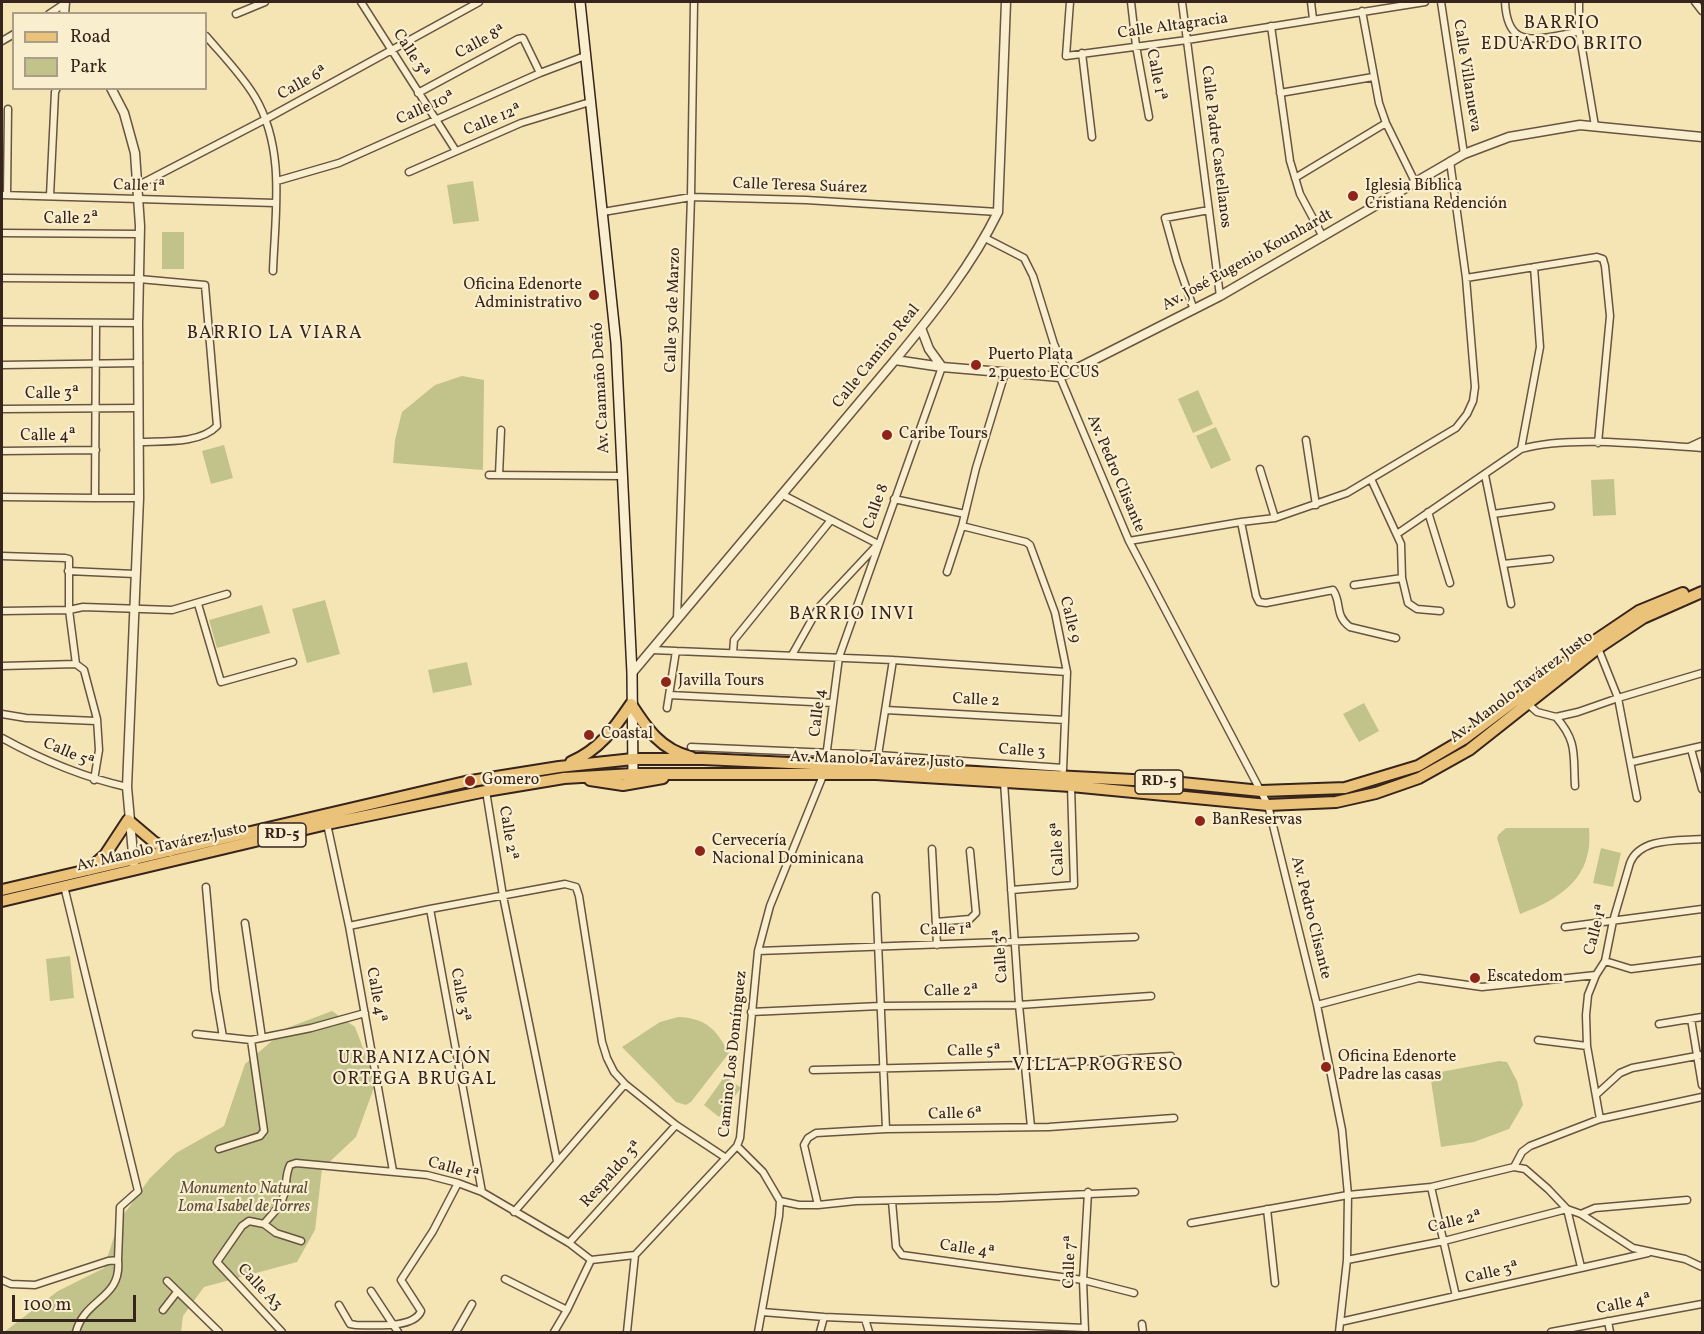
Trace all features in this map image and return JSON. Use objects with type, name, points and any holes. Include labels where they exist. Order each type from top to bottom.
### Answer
[{"type":"main road","name":"Av. Caamaño Deñó","points":[[580,2],[616,343],[632,673],[633,774]]},
{"type":"main road","name":"Av. Manolo Tavárez Justo","points":[[2,901],[64,886],[170,851],[465,782],[560,767],[633,759],[703,759],[1063,772],[1261,791],[1345,788],[1418,766],[1464,739],[1596,640],[1639,611],[1702,586]]},
{"type":"main road","name":"Av. Manolo Tavárez Justo","points":[[2,890],[486,791],[578,777],[825,764],[1268,805],[1336,802],[1376,793],[1419,778],[1469,750],[1598,648],[1643,618],[1702,592]]},
{"type":"main road","points":[[560,767],[595,749],[610,734],[631,704],[657,741],[674,752],[703,759]]},
{"type":"main road","points":[[578,777],[623,785],[652,781],[680,773]]},
{"type":"main road","points":[[88,871],[105,855],[128,820],[154,842],[170,851]]},
{"type":"street","points":[[236,14],[265,2]]},
{"type":"street","name":"Calle 3ª","points":[[361,2],[456,151]]},
{"type":"street","name":"Calle 6ª","points":[[137,186],[266,119],[479,2]]},
{"type":"street","name":"Calle 30 de Marzo","points":[[677,620],[692,196],[694,2]]},
{"type":"street","points":[[999,2],[1006,2]]},
{"type":"street","name":"Calle Camino Real","points":[[632,673],[921,328],[985,238],[998,212],[1006,2]]},
{"type":"street","name":"Calle Altagracia","points":[[1070,2],[1066,56],[1187,40],[1425,2]]},
{"type":"street","name":"Calle 1ª","points":[[1131,2],[1149,117]]},
{"type":"street","name":"Calle Padre Castellanos","points":[[1182,2],[1220,296]]},
{"type":"street","points":[[1311,2],[1313,19]]},
{"type":"street","name":"Calle Villanueva","points":[[1441,2],[1464,154]]},
{"type":"street","points":[[1504,2],[1508,23],[1518,36],[1531,39],[1579,31]]},
{"type":"street","points":[[1579,2],[1579,31],[1595,126]]},
{"type":"street","points":[[1695,2],[1702,11]]},
{"type":"street","points":[[52,12],[64,3]]},
{"type":"street","points":[[1362,11],[1379,103],[1386,123],[1415,182]]},
{"type":"street","points":[[1271,26],[1290,161],[1300,194],[1323,237]]},
{"type":"street","points":[[207,37],[239,74],[255,97],[266,119],[275,154],[273,271]]},
{"type":"street","name":"Calle 8ª","points":[[418,93],[523,38],[540,73]]},
{"type":"street","points":[[1082,53],[1092,137]]},
{"type":"street","name":"Calle 10ª","points":[[276,181],[339,163],[540,73],[585,56]]},
{"type":"street","points":[[1280,93],[1373,77]]},
{"type":"street","points":[[50,196],[56,90]]},
{"type":"street","points":[[112,90],[124,113],[135,153],[140,234],[139,498],[127,787],[128,820],[134,864]]},
{"type":"street","name":"Calle 12ª","points":[[409,171],[521,123],[590,102]]},
{"type":"street","points":[[4,195],[8,109]]},
{"type":"street","points":[[1295,178],[1386,123]]},
{"type":"street","name":"Av. José Eugenio Kounhardt","points":[[1064,375],[1220,296],[1450,161],[1509,137],[1580,125],[1702,137]]},
{"type":"street","points":[[1129,541],[1275,518],[1316,506],[1347,493],[1456,428],[1467,414],[1473,401],[1475,387],[1466,278],[1450,161]]},
{"type":"street","name":"Calle 1ª","points":[[4,195],[139,201],[275,203]]},
{"type":"street","name":"Calle Teresa Suárez","points":[[603,212],[692,196],[806,200],[998,212]]},
{"type":"street","points":[[1194,310],[1165,218],[1209,210]]},
{"type":"street","name":"Calle 2ª","points":[[2,233],[140,234]]},
{"type":"street","name":"Av. Pedro Clisante","points":[[985,238],[1024,258],[1033,276],[1064,375],[1129,541],[1268,805],[1338,1101],[1348,1195],[1347,1260],[1339,1332]]},
{"type":"street","points":[[1466,278],[1597,257],[1603,260],[1610,316],[1598,443]]},
{"type":"street","points":[[1521,449],[1540,347],[1534,267]]},
{"type":"street","points":[[2,278],[139,279],[205,285],[217,426],[212,432],[200,436],[140,442]]},
{"type":"street","points":[[2,322],[138,323]]},
{"type":"street","points":[[95,498],[96,324]]},
{"type":"street","points":[[921,328],[929,349],[942,367]]},
{"type":"street","points":[[895,360],[1005,373],[1064,375]]},
{"type":"street","points":[[2,365],[139,363]]},
{"type":"street","name":"Calle 8","points":[[839,657],[942,367]]},
{"type":"street","points":[[947,572],[1005,373]]},
{"type":"street","name":"Calle 3ª","points":[[2,409],[139,408]]},
{"type":"street","points":[[499,475],[501,430]]},
{"type":"street","points":[[1306,440],[1316,506]]},
{"type":"street","points":[[1689,447],[1702,441]]},
{"type":"street","points":[[1397,534],[1521,449],[1538,444],[1598,443],[1702,448]]},
{"type":"street","name":"Calle 4ª","points":[[2,451],[96,450]]},
{"type":"street","points":[[1260,469],[1275,518]]},
{"type":"street","points":[[489,475],[622,476]]},
{"type":"street","points":[[1485,475],[1511,604]]},
{"type":"street","points":[[1371,479],[1401,544],[1402,578],[1408,603],[1417,609],[1440,611]]},
{"type":"street","points":[[783,495],[878,544],[819,607],[792,655]]},
{"type":"street","points":[[2,497],[139,498]]},
{"type":"street","points":[[894,499],[965,514]]},
{"type":"street","points":[[1493,514],[1551,506]]},
{"type":"street","points":[[1428,512],[1450,583]]},
{"type":"street","points":[[733,653],[734,640],[831,520]]},
{"type":"street","points":[[1241,522],[1259,602],[1266,603],[1332,590],[1335,593],[1339,616],[1350,627],[1396,638]]},
{"type":"street","name":"Calle 9","points":[[962,526],[1026,542],[1030,545],[1055,613],[1067,672],[1063,772]]},
{"type":"street","points":[[2,556],[69,559],[69,610],[76,664]]},
{"type":"street","points":[[1503,564],[1550,559]]},
{"type":"street","points":[[68,571],[135,574]]},
{"type":"street","points":[[1354,585],[1402,578]]},
{"type":"street","points":[[2,611],[69,610],[83,607],[172,610],[227,594]]},
{"type":"street","points":[[198,604],[221,682],[293,662]]},
{"type":"street","points":[[1598,648],[1618,698],[1632,762],[1637,798]]},
{"type":"street","points":[[652,650],[839,657],[1067,672]]},
{"type":"street","points":[[667,708],[676,651]]},
{"type":"street","name":"Calle 4","points":[[825,764],[839,657]]},
{"type":"street","points":[[878,756],[893,660]]},
{"type":"street","points":[[2,666],[76,664],[84,670],[96,721],[99,750],[94,780]]},
{"type":"street","points":[[1528,704],[1537,712],[1556,717],[1702,673]]},
{"type":"street","points":[[669,695],[833,703]]},
{"type":"street","name":"Calle 2","points":[[886,710],[1065,720]]},
{"type":"street","points":[[2,714],[26,718],[96,721]]},
{"type":"street","points":[[1556,717],[1570,734],[1573,745],[1575,786]]},
{"type":"street","name":"Calle 5ª","points":[[2,738],[44,760],[94,780],[127,787]]},
{"type":"street","points":[[1632,762],[1702,746]]},
{"type":"street","name":"Calle 3","points":[[692,747],[825,764],[878,756],[1063,772]]},
{"type":"street","points":[[1691,749],[1702,789]]},
{"type":"street","name":"Camino Los Domínguez","points":[[635,1255],[737,1146],[740,1138],[758,951],[770,906],[825,764]]},
{"type":"street","name":"Calle 3ª","points":[[1004,782],[1019,1005],[1032,1127]]},
{"type":"street","name":"Calle 8ª","points":[[1011,890],[1074,885],[1071,786]]},
{"type":"street","name":"Calle 2ª","points":[[486,791],[503,896],[557,1161]]},
{"type":"street","name":"Calle 4ª","points":[[327,824],[349,926],[393,1171]]},
{"type":"street","name":"Calle 1ª","points":[[1600,1119],[1587,1047],[1588,995],[1605,961],[1630,863],[1633,855],[1640,848],[1650,844],[1702,839]]},
{"type":"street","points":[[932,849],[938,945]]},
{"type":"street","points":[[936,922],[970,919],[976,913],[970,851]]},
{"type":"street","points":[[349,926],[565,884],[576,887],[602,1042],[614,1072],[625,1084],[676,1125],[726,1158]]},
{"type":"street","points":[[64,886],[138,1191],[120,1207],[117,1280],[111,1290],[85,1313],[76,1332]]},
{"type":"street","points":[[206,887],[215,990],[223,1037]]},
{"type":"street","points":[[876,896],[886,1129]]},
{"type":"street","name":"Calle 3ª","points":[[430,909],[482,1192]]},
{"type":"street","points":[[1565,927],[1702,909]]},
{"type":"street","points":[[245,923],[262,1038]]},
{"type":"street","name":"Calle 1ª","points":[[758,951],[1135,937]]},
{"type":"street","points":[[1605,961],[1631,969],[1702,960]]},
{"type":"street","points":[[1317,1005],[1419,978],[1482,987],[1596,975]]},
{"type":"street","name":"Calle 2ª","points":[[751,1011],[880,1006],[1019,1005],[1151,996]]},
{"type":"street","points":[[196,1034],[250,1040],[311,1028],[365,1013]]},
{"type":"street","points":[[1659,1024],[1702,1017]]},
{"type":"street","points":[[1691,1019],[1701,1055],[1702,1085]]},
{"type":"street","points":[[219,1149],[260,1136],[264,1131],[250,1040]]},
{"type":"street","points":[[1538,1040],[1587,1047]]},
{"type":"street","points":[[1597,1094],[1620,1073],[1632,1068],[1701,1055]]},
{"type":"street","name":"Calle 5ª","points":[[813,1070],[1024,1065],[1171,1056]]},
{"type":"street","points":[[514,1212],[625,1084]]},
{"type":"street","points":[[1514,1167],[1522,1152],[1530,1146],[1600,1119],[1702,1097]]},
{"type":"street","name":"Calle 6ª","points":[[818,1205],[804,1145],[808,1138],[816,1133],[886,1129],[1032,1127],[1174,1118]]},
{"type":"street","name":"Respaldo 3ª","points":[[569,1244],[676,1125]]},
{"type":"street","points":[[737,1146],[764,1172],[780,1201],[758,1332]]},
{"type":"street","name":"Calle 1ª","points":[[264,1224],[280,1206],[284,1196],[287,1171],[296,1163],[393,1171],[427,1175],[482,1192],[569,1244],[591,1260]]},
{"type":"street","points":[[1191,1223],[1348,1195],[1431,1186],[1514,1167],[1525,1169],[1567,1209],[1581,1214],[1620,1241],[1634,1248],[1684,1259],[1702,1267]]},
{"type":"street","points":[[339,1305],[350,1323],[356,1325],[408,1322],[421,1313],[401,1280],[433,1231],[458,1183]]},
{"type":"street","points":[[1431,1186],[1456,1296]]},
{"type":"street","points":[[780,1201],[799,1205],[818,1205],[856,1201],[1134,1191]]},
{"type":"street","name":"Calle 7ª","points":[[1085,1330],[1083,1280],[1088,1192]]},
{"type":"street","points":[[1581,1214],[1595,1208],[1687,1200]]},
{"type":"street","name":"Calle 4ª","points":[[892,1201],[896,1247],[903,1255],[1083,1280],[1134,1293]]},
{"type":"street","points":[[1267,1209],[1275,1282]]},
{"type":"street","points":[[1567,1209],[1581,1267]]},
{"type":"street","name":"Calle 2ª","points":[[1347,1260],[1444,1240],[1567,1209]]},
{"type":"street","name":"Calle A3","points":[[264,1224],[249,1221],[242,1226],[217,1262],[282,1332]]},
{"type":"street","points":[[264,1224],[276,1233],[301,1241]]},
{"type":"street","name":"Calle 3ª","points":[[1340,1322],[1651,1252]]},
{"type":"street","points":[[554,1332],[591,1260],[635,1255],[627,1332]]},
{"type":"street","points":[[2,1280],[11,1284],[34,1285],[108,1261],[118,1260]]},
{"type":"street","points":[[505,1279],[567,1310]]},
{"type":"street","points":[[167,1281],[219,1332]]},
{"type":"street","points":[[371,1290],[398,1332]]},
{"type":"street","points":[[163,1310],[177,1292]]},
{"type":"street","points":[[456,1332],[472,1304]]},
{"type":"street","name":"Calle 4ª","points":[[1551,1332],[1702,1304]]},
{"type":"street","points":[[762,1312],[1085,1330]]},
{"type":"street","points":[[820,1332],[824,1317]]},
{"type":"street","points":[[865,1319],[869,1332]]},
{"type":"street","points":[[1608,1321],[1610,1332]]},
{"type":"street","points":[[1142,1324],[1143,1332]]},
{"type":"green space","points":[[473,181],[479,221],[453,224],[447,185]]},
{"type":"green space","points":[[162,232],[184,232],[184,269],[162,269]]},
{"type":"green space","points":[[462,376],[484,380],[483,470],[393,463],[395,440],[402,412],[435,385]]},
{"type":"green space","points":[[1198,390],[1213,424],[1193,433],[1178,399]]},
{"type":"green space","points":[[1216,427],[1231,460],[1211,469],[1196,436]]},
{"type":"green space","points":[[224,445],[233,478],[211,484],[202,451]]},
{"type":"green space","points":[[1614,479],[1616,515],[1593,516],[1591,480]]},
{"type":"green space","points":[[325,600],[340,654],[307,663],[292,609]]},
{"type":"green space","points":[[262,605],[270,633],[217,648],[209,620]]},
{"type":"green space","points":[[467,662],[472,685],[433,693],[428,670]]},
{"type":"green space","points":[[1364,703],[1379,731],[1359,742],[1343,714]]},
{"type":"green space","points":[[1506,828],[1589,828],[1586,860],[1572,884],[1549,901],[1520,914],[1497,838]]},
{"type":"green space","points":[[1601,848],[1621,853],[1613,887],[1593,883]]},
{"type":"green space","points":[[70,956],[74,998],[50,1001],[46,959]]},
{"type":"green space","name":"Monumento Natural Loma Isabel de Torres","points":[[332,1011],[355,1027],[376,1082],[356,1137],[322,1169],[315,1230],[297,1262],[204,1287],[183,1316],[181,1332],[4,1332],[58,1291],[104,1268],[119,1221],[150,1178],[176,1153],[224,1126],[245,1064],[287,1028]]},
{"type":"green space","points":[[678,1017],[696,1020],[709,1026],[715,1031],[729,1053],[691,1102],[686,1105],[676,1102],[622,1047],[660,1022]]},
{"type":"green space","points":[[1499,1061],[1507,1062],[1517,1081],[1523,1105],[1509,1129],[1474,1142],[1441,1147],[1430,1074]]},
{"type":"green space","points":[[725,1076],[741,1088],[719,1117],[704,1105]]},
{"type":"place","name":"Iglesia Bíblica Cristiana Redención","points":[[1353,196]]},
{"type":"place","name":"Oficina Edenorte Administrativo","points":[[594,295]]},
{"type":"place","name":"Puerto Plata 2 puesto ECCUS","points":[[976,365]]},
{"type":"place","name":"Caribe Tours","points":[[887,435]]},
{"type":"place","name":"Javilla Tours","points":[[666,682]]},
{"type":"place","name":"Coastal","points":[[589,735]]},
{"type":"place","name":"Gomero","points":[[470,781]]},
{"type":"place","name":"BanReservas","points":[[1200,821]]},
{"type":"place","name":"Cervecería Nacional Dominicana","points":[[700,851]]},
{"type":"place","name":"Escatedom","points":[[1475,978]]},
{"type":"place","name":"Oficina Edenorte Padre las casas","points":[[1326,1067]]},
{"type":"district","name":"BARRIO EDUARDO BRITO","points":[[1562,36]]},
{"type":"district","name":"BARRIO LA VIARA","points":[[275,335]]},
{"type":"district","name":"BARRIO INVI","points":[[852,616]]},
{"type":"district","name":"VILLA PROGRESO","points":[[1098,1067]]},
{"type":"district","name":"URBANIZACIÓN ORTEGA BRUGAL","points":[[415,1070]]}]
